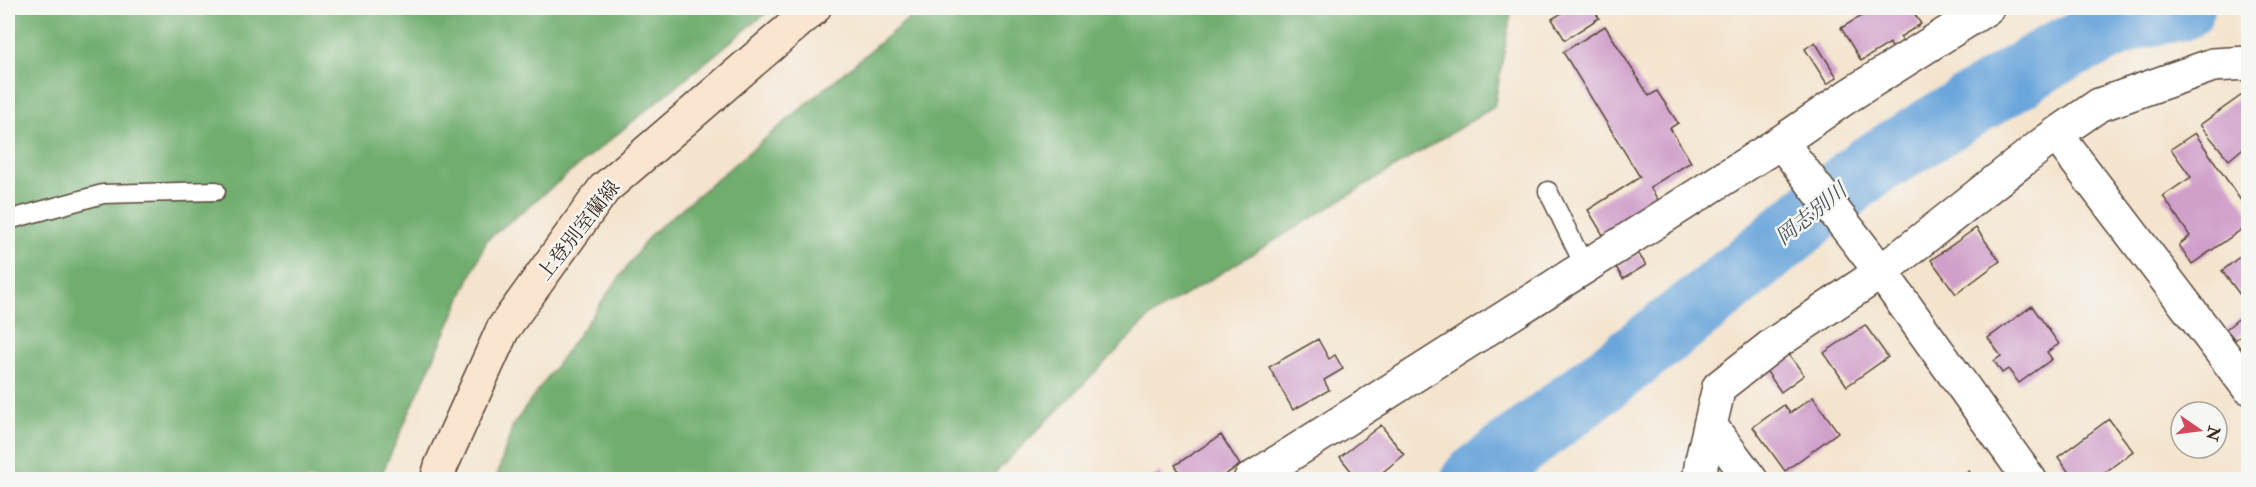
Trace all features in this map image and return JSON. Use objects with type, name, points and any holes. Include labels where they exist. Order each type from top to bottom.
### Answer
[{"type":"main road","name":"上登別室蘭線","points":[[437,480],[441,466],[503,329],[604,189],[814,8]]},
{"type":"street","points":[[1250,480],[1987,8]]},
{"type":"street","points":[[1699,480],[1719,387],[1774,344],[1881,272],[2056,134],[2098,105],[2213,65],[2248,63]]},
{"type":"street","points":[[2056,134],[2248,387]]},
{"type":"street","points":[[1781,142],[1881,272],[2030,480]]},
{"type":"street","points":[[1710,425],[1751,480]]},
{"type":"lane","points":[[8,220],[103,194],[216,191]]},
{"type":"lane","points":[[1548,191],[1584,265]]},
{"type":"green space","points":[[8,8],[772,8],[487,240],[379,480],[8,479]]},
{"type":"green space","points":[[921,8],[1512,8],[1494,107],[1152,315],[989,479],[496,479],[513,425],[650,235]]},
{"type":"building","points":[[1570,8],[1593,8],[1599,18],[1565,40],[1552,19]]},
{"type":"building","points":[[1875,8],[1911,8],[1921,24],[1900,37],[1903,41],[1892,48],[1890,43],[1861,61],[1841,28]]},
{"type":"building","points":[[1605,26],[1649,96],[1657,91],[1678,123],[1670,128],[1691,162],[1650,187],[1661,205],[1606,240],[1588,210],[1640,177],[1563,52]]},
{"type":"building","points":[[1815,42],[1837,77],[1827,84],[1805,49]]},
{"type":"building","points":[[2242,95],[2248,103],[2248,144],[2229,160],[2200,125]]},
{"type":"building","points":[[2195,133],[2248,211],[2248,225],[2192,264],[2179,245],[2190,236],[2163,196],[2191,177],[2171,149]]},
{"type":"building","points":[[1976,228],[2000,261],[1956,294],[1931,260]]},
{"type":"building","points":[[2248,250],[2248,303],[2247,304],[2222,271]]},
{"type":"building","points":[[1638,253],[1646,265],[1623,279],[1616,267]]},
{"type":"building","points":[[2032,306],[2059,344],[2047,352],[2052,359],[2019,383],[2008,369],[2002,373],[1994,361],[2001,356],[1988,338]]},
{"type":"building","points":[[2248,311],[2248,329],[2235,340],[2226,329]]},
{"type":"building","points":[[1865,325],[1888,357],[1847,386],[1824,353]]},
{"type":"building","points":[[1318,339],[1329,359],[1335,355],[1343,369],[1324,380],[1329,390],[1293,410],[1269,367]]},
{"type":"building","points":[[1788,353],[1804,375],[1781,392],[1765,369]]},
{"type":"building","points":[[1813,397],[1838,432],[1785,471],[1753,427],[1784,405],[1790,413]]},
{"type":"building","points":[[2109,419],[2133,451],[2095,480],[2074,480],[2058,457]]},
{"type":"building","points":[[1381,425],[1404,455],[1378,476],[1381,480],[1342,480],[1352,472],[1340,457]]},
{"type":"building","points":[[1221,435],[1240,465],[1217,480],[1184,480],[1175,465]]},
{"type":"building","points":[[1969,471],[1975,480],[1958,480]]},
{"type":"building","points":[[1160,472],[1165,480],[1148,480]]},
{"type":"waterway","name":"岡志別川","points":[[1473,480],[1705,302],[1868,168],[2053,55],[2136,17],[2183,8]]}]
